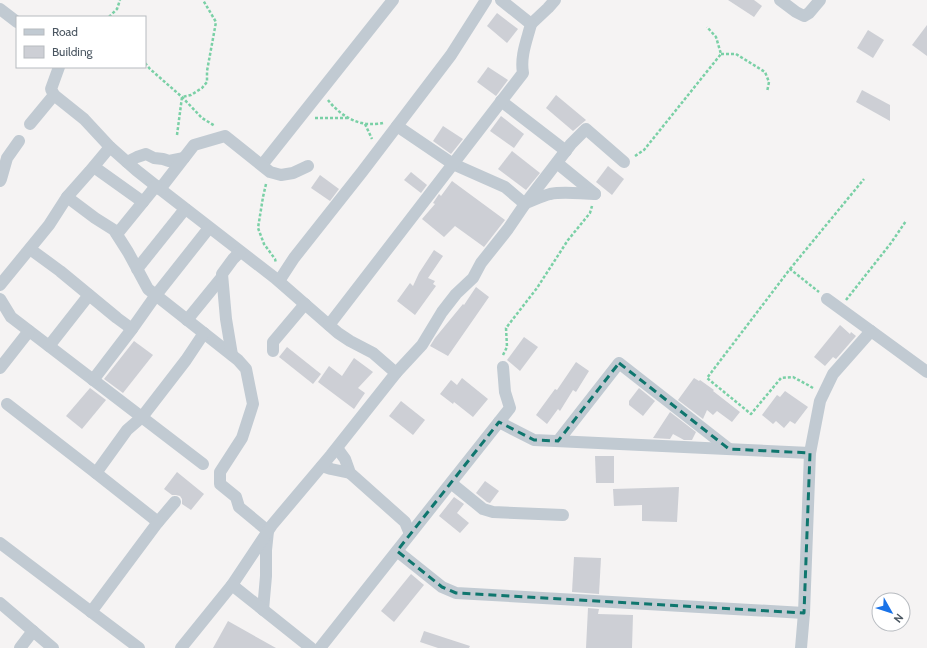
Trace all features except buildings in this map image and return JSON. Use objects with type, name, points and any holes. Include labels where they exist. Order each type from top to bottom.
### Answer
[{"type":"street","points":[[266,168],[299,118],[393,0]]},
{"type":"street","points":[[279,281],[294,258],[451,55],[486,0]]},
{"type":"street","points":[[501,0],[531,24]]},
{"type":"street","points":[[329,324],[523,73],[523,53],[531,24],[555,0]]},
{"type":"street","points":[[780,0],[804,16],[809,13],[820,0]]},
{"type":"street","points":[[0,9],[16,21]]},
{"type":"street","points":[[59,68],[51,89],[54,95],[84,119],[110,147],[158,188],[279,281],[338,333],[373,354],[396,373]]},
{"type":"street","points":[[30,124],[54,95]]},
{"type":"street","points":[[501,102],[566,151]]},
{"type":"street","points":[[397,126],[453,164],[505,187],[525,204]]},
{"type":"street","points":[[182,648],[232,584],[272,525],[337,448],[396,373],[422,345],[442,312],[456,294],[473,278],[481,263],[571,144],[586,129],[624,162]]},
{"type":"street","points":[[117,234],[143,202],[158,188],[194,145],[225,136],[266,168],[281,175],[293,173],[308,166]]},
{"type":"street","points":[[0,181],[7,158],[19,141]]},
{"type":"street","points":[[0,285],[49,225],[68,197],[110,147]]},
{"type":"street","points":[[127,162],[146,154],[154,158],[169,161],[184,158]]},
{"type":"street","points":[[557,163],[596,194]]},
{"type":"street","points":[[94,167],[143,202]]},
{"type":"street","points":[[525,204],[551,194],[596,194]]},
{"type":"street","points":[[68,197],[95,218],[114,230],[148,289],[232,355],[246,369],[253,404],[242,438],[220,472],[220,484],[236,497],[239,507],[268,531]]},
{"type":"street","points":[[137,269],[185,209]]},
{"type":"street","points":[[94,380],[156,295],[209,228]]},
{"type":"street","points":[[30,248],[132,329]]},
{"type":"street","points":[[187,320],[222,277],[222,274],[233,259],[240,252]]},
{"type":"street","points":[[222,277],[226,319],[232,355]]},
{"type":"street","points":[[50,346],[89,294]]},
{"type":"street","points":[[827,298],[927,372]]},
{"type":"street","points":[[0,299],[11,317],[202,464]]},
{"type":"street","points":[[273,351],[273,342],[305,304]]},
{"type":"street","points":[[0,368],[29,330]]},
{"type":"street","points":[[801,648],[804,613],[810,454],[820,401],[833,374],[871,331]]},
{"type":"street","points":[[96,473],[127,430],[142,418],[186,360],[204,333]]},
{"type":"street","points":[[558,441],[619,363],[729,449]]},
{"type":"street","points":[[320,648],[510,408],[505,392],[503,367]]},
{"type":"street","points":[[7,404],[158,522]]},
{"type":"street","points":[[499,422],[534,440],[810,454]]},
{"type":"street","points":[[337,448],[345,459],[350,473],[405,522],[410,534]]},
{"type":"street","points":[[322,466],[350,473]]},
{"type":"street","points":[[451,483],[484,509],[493,512],[562,515]]},
{"type":"street","points":[[91,612],[158,522],[175,502]]},
{"type":"street","points":[[264,610],[268,531]]},
{"type":"street","points":[[0,543],[139,648]]},
{"type":"street","points":[[397,550],[442,587],[456,593],[804,613]]},
{"type":"street","points":[[232,584],[311,648]]},
{"type":"street","points":[[0,604],[53,648]]},
{"type":"street","points":[[20,648],[33,631]]},
{"type":"path","points":[[110,16],[117,9],[120,0]]},
{"type":"path","points":[[182,97],[191,95],[202,88],[207,82],[207,70],[216,22],[203,0]]},
{"type":"path","points":[[707,27],[716,37],[721,54]]},
{"type":"path","points":[[721,54],[736,54],[765,72],[769,82],[767,92]]},
{"type":"path","points":[[624,162],[644,150],[721,54]]},
{"type":"path","points":[[146,65],[182,97],[202,118],[225,136]]},
{"type":"path","points":[[320,93],[326,97],[335,109],[349,118],[369,124],[388,123],[397,126]]},
{"type":"path","points":[[177,135],[182,97]]},
{"type":"path","points":[[299,118],[349,118]]},
{"type":"path","points":[[266,168],[258,228],[264,244],[275,259],[279,281]]},
{"type":"path","points":[[822,396],[808,385],[793,378],[781,378],[752,414],[707,378],[790,269],[864,179]]},
{"type":"path","points":[[503,367],[502,356],[507,347],[506,328],[537,288],[568,240],[590,213],[596,194]]},
{"type":"path","points":[[840,308],[892,243],[906,221]]},
{"type":"path","points":[[790,269],[827,298]]},
{"type":"highlighted area","points":[[619,363],[729,449],[810,453],[804,613],[456,593],[442,587],[397,551],[499,422],[534,440],[558,441]]}]
